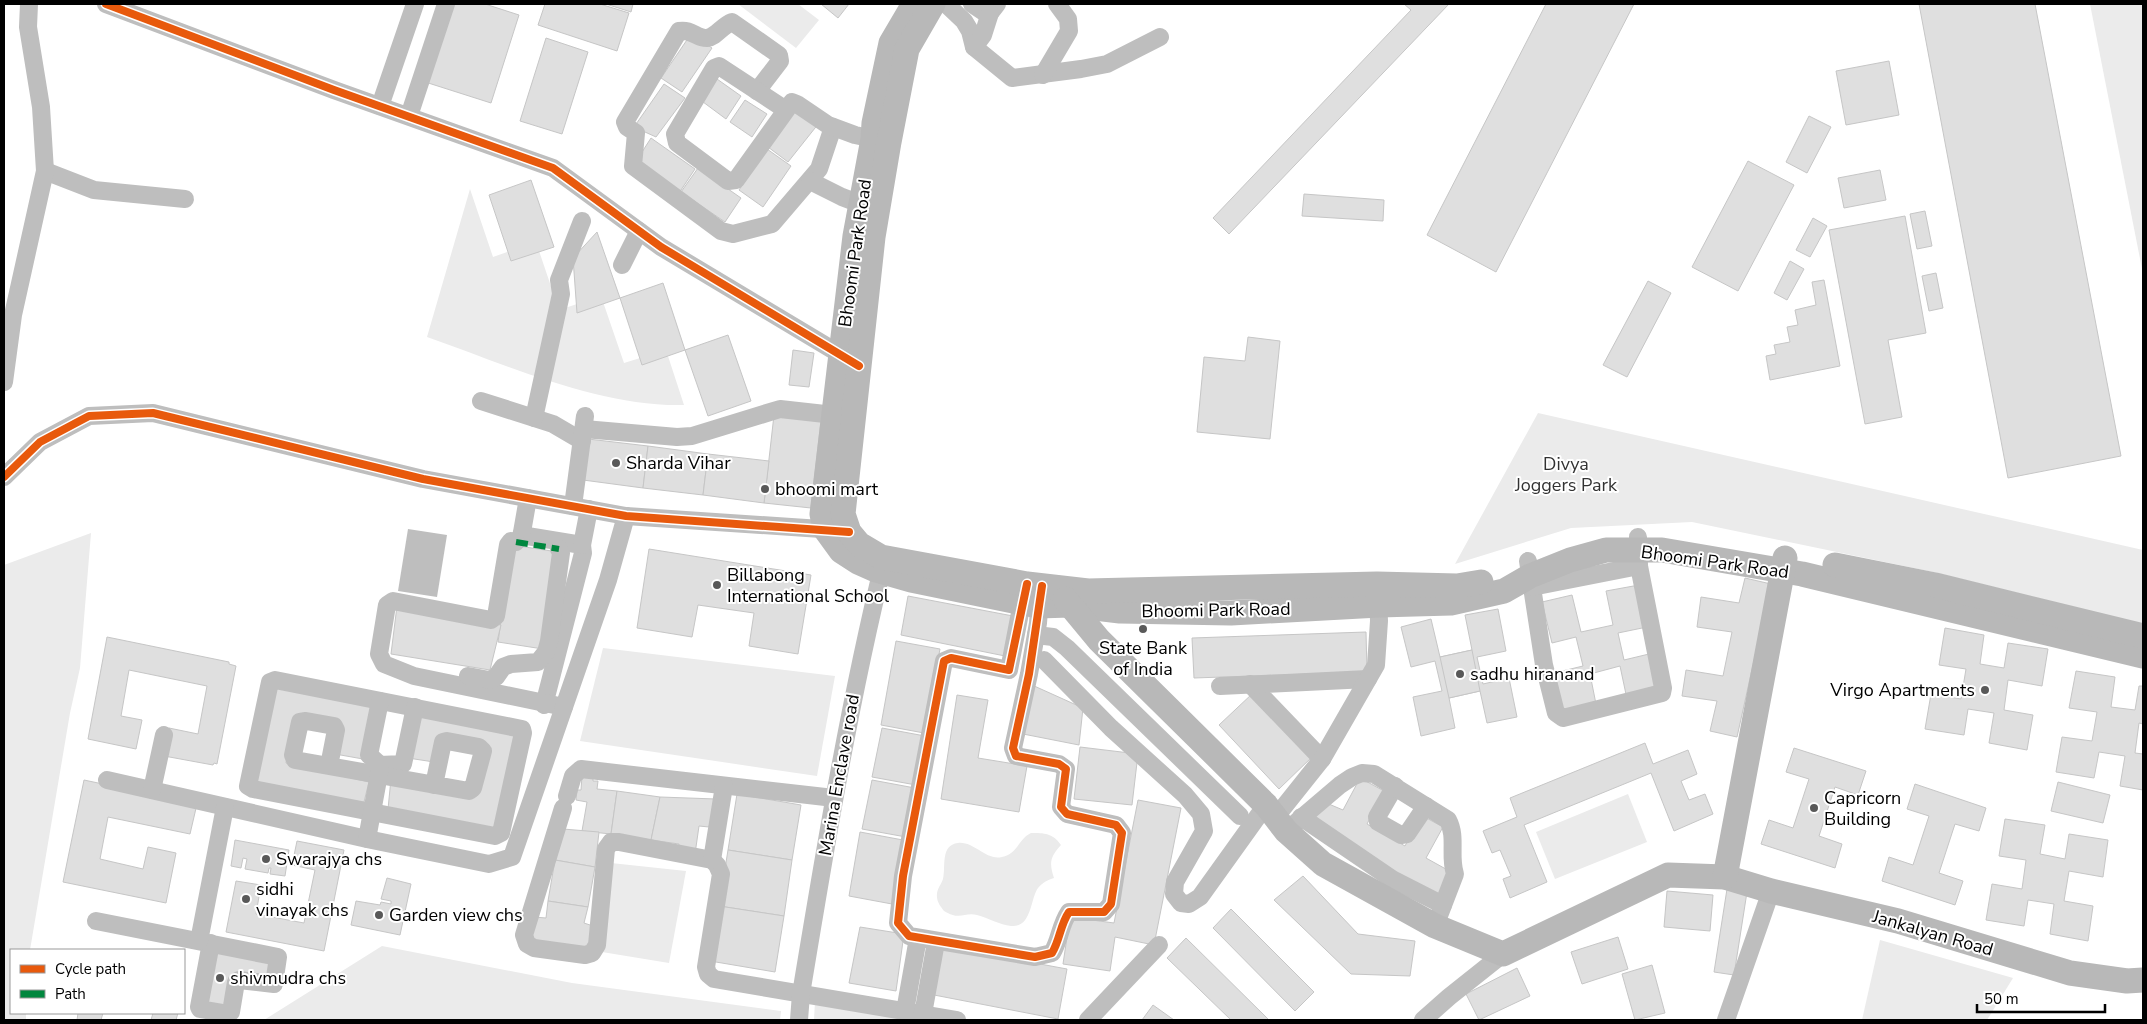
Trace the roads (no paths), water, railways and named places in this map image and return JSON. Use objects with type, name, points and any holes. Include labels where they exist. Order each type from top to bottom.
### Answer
[{"type":"main road","name":"Bhoomi Park Road","points":[[930,5],[891,43],[874,123],[881,141],[869,207],[850,360],[843,514],[837,530],[841,551],[858,562],[883,562],[1042,595],[1088,591],[1449,595],[1486,582],[1530,575],[1595,537],[1606,544],[1638,551],[1714,553],[1784,564],[1942,597],[2134,644]]},
{"type":"main road","name":"Bhoomi Park Road","points":[[837,530],[822,514],[834,415],[850,360]]},
{"type":"main road","points":[[1725,876],[1784,564]]},
{"type":"main road","points":[[1042,595],[1099,640],[1277,813],[1324,864],[1439,916],[1503,954]]},
{"type":"main road","name":"Jankalyan Road","points":[[1503,954],[1668,874],[1725,876],[1771,891],[1898,920],[2070,973],[2127,982],[2143,980]]},
{"type":"street","points":[[4,382],[13,316],[45,171],[41,108],[28,27],[28,4]]},
{"type":"street","points":[[106,4],[334,90],[382,101],[410,111],[553,168],[661,248],[850,360]]},
{"type":"street","points":[[382,101],[414,4]]},
{"type":"street","points":[[410,111],[446,4]]},
{"type":"street","points":[[972,4],[984,12],[994,8]]},
{"type":"street","points":[[1043,75],[1069,31],[1068,19],[1057,4]]},
{"type":"street","points":[[930,5],[964,21],[970,31],[974,47],[1012,78],[1043,75],[1107,64],[1160,37]]},
{"type":"street","points":[[974,47],[983,35],[994,8]]},
{"type":"street","points":[[757,91],[780,61],[779,55],[732,22],[725,25],[712,37],[705,38],[687,30],[679,31],[625,122],[627,127],[636,133],[633,166],[721,231],[733,234],[772,224],[819,169],[833,127]]},
{"type":"street","points":[[786,110],[719,66],[714,68],[675,134],[677,143],[728,181],[736,180],[792,102],[833,127],[881,141]]},
{"type":"street","points":[[45,171],[94,190],[185,199]]},
{"type":"street","points":[[810,181],[869,207]]},
{"type":"street","points":[[534,418],[561,294],[560,280],[582,221]]},
{"type":"street","points":[[622,265],[639,231]]},
{"type":"street","points":[[481,400],[552,424],[584,429],[677,437],[692,436],[780,409],[834,415]]},
{"type":"street","points":[[4,477],[40,442],[89,416],[154,413],[423,479],[626,516],[837,530]]},
{"type":"street","points":[[544,705],[583,553],[581,508],[584,429]]},
{"type":"street","points":[[519,538],[528,498]]},
{"type":"street","points":[[107,780],[367,839],[489,864],[512,857],[608,580],[626,516]]},
{"type":"street","points":[[564,707],[544,705],[414,676],[384,664],[378,654],[387,605],[393,601],[491,620],[496,616],[508,545],[511,541],[519,538],[582,545]]},
{"type":"street","points":[[414,665],[489,680],[496,677],[503,667],[511,664],[538,662],[546,652],[549,641],[561,553],[559,549]]},
{"type":"street","points":[[1638,551],[1663,688],[1662,693],[1563,718],[1556,713],[1544,665],[1530,575],[1638,551]]},
{"type":"street","name":"Marina Enclave road","points":[[800,1020],[801,994],[834,798],[853,696],[883,562]]},
{"type":"street","points":[[1029,674],[951,658],[944,661],[903,876],[898,923],[910,936],[936,942],[1034,957],[1052,953],[1058,942],[1063,921],[1069,912],[1104,912],[1111,904],[1122,833],[1116,825],[1068,814],[1061,807],[1066,769],[1059,764],[1016,756],[1013,748],[1029,674],[1042,595]]},
{"type":"street","points":[[1009,670],[1042,595]]},
{"type":"street","points":[[1044,660],[1111,728],[1185,795],[1200,814],[1204,831],[1175,882],[1174,894],[1180,903],[1189,904],[1200,897],[1277,813],[1322,759],[1376,665],[1378,595]]},
{"type":"street","points":[[1036,635],[1053,637],[1067,648],[1238,819],[1277,813],[1362,773],[1374,774],[1448,820],[1453,830],[1452,865],[1455,874],[1439,916]]},
{"type":"street","points":[[1220,686],[1368,678]]},
{"type":"street","points":[[275,680],[415,707],[522,729],[523,733],[512,790],[501,834],[495,836],[371,814],[253,789],[248,786],[270,682],[275,680]]},
{"type":"street","points":[[1250,684],[1322,759]]},
{"type":"street","points":[[367,839],[380,770],[369,755],[380,701]]},
{"type":"street","points":[[380,770],[404,764],[415,707]]},
{"type":"street","points":[[152,790],[164,735]]},
{"type":"street","points":[[330,766],[380,770],[434,785]]},
{"type":"street","points":[[834,798],[581,769],[573,776],[524,935],[527,944],[534,948],[584,955],[592,953],[597,945],[606,849],[612,842],[712,860],[717,865],[721,874],[706,967],[708,974],[714,979],[957,1020]]},
{"type":"street","points":[[712,860],[724,786]]},
{"type":"street","points":[[1395,786],[1377,817],[1378,822],[1400,835],[1408,834],[1426,806]]},
{"type":"street","points":[[96,921],[205,942],[278,957],[274,984],[239,980],[236,982],[231,1012],[229,1014],[200,1009],[199,1007],[205,942],[225,807]]},
{"type":"street","points":[[1726,1020],[1771,891]]},
{"type":"street","points":[[905,1011],[918,938]]},
{"type":"street","points":[[923,1014],[936,942]]},
{"type":"street","points":[[1088,1020],[1159,945]]},
{"type":"street","points":[[1423,1020],[1503,954]]},
{"type":"place","name":"Sharda Vihar","points":[[616,463]]},
{"type":"place","name":"bhoomi mart","points":[[765,489]]},
{"type":"place","name":"Billabong International School","points":[[717,585]]},
{"type":"place","name":"State Bank of India","points":[[1143,629]]},
{"type":"place","name":"sadhu hiranand","points":[[1460,674]]},
{"type":"place","name":"Virgo Apartments","points":[[1985,690]]},
{"type":"place","name":"Capricorn Building","points":[[1814,808]]},
{"type":"place","name":"Swarajya chs","points":[[266,859]]},
{"type":"place","name":"sidhi vinayak chs","points":[[246,899]]},
{"type":"place","name":"Garden view chs","points":[[379,915]]},
{"type":"place","name":"shivmudra chs","points":[[220,978]]},
{"type":"park label","name":"Divya Joggers Park","points":[[1566,474]]}]
